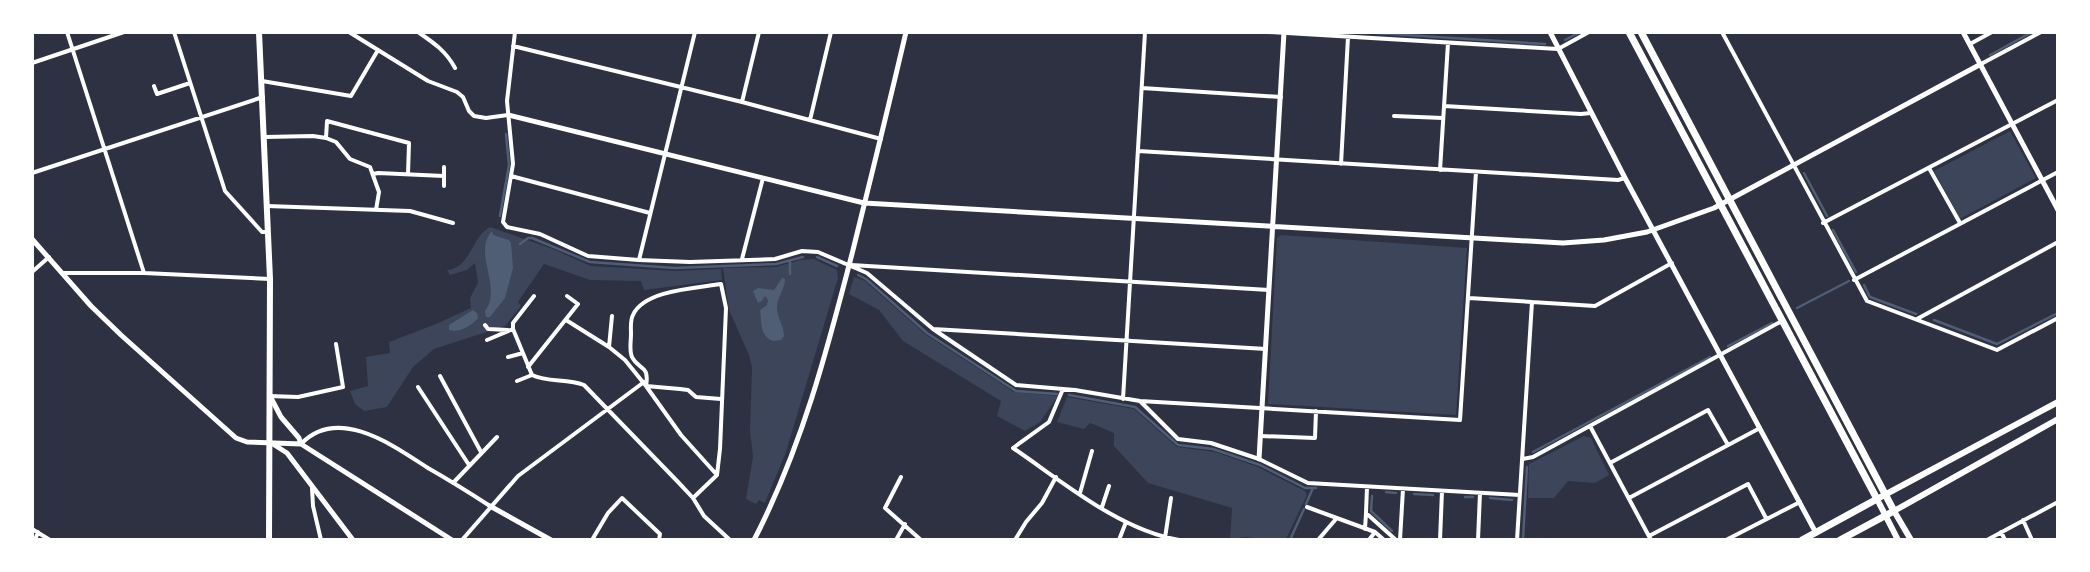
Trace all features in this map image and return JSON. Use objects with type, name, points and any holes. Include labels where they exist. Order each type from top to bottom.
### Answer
[{"type":"highway","points":[[1629,32],[1876,499],[1802,540]]},
{"type":"highway","points":[[1641,32],[1894,511],[1840,540]]},
{"type":"main road","points":[[260,32],[270,279],[269,540]]},
{"type":"main road","points":[[1898,540],[1876,499],[2058,402]]},
{"type":"main road","points":[[1911,540],[1894,511],[2058,419]]},
{"type":"street","points":[[67,32],[144,273]]},
{"type":"street","points":[[32,63],[124,32]]},
{"type":"street","points":[[174,32],[225,191],[262,232],[268,232]]},
{"type":"street","points":[[349,32],[428,81],[457,92],[463,97],[469,111],[474,116],[486,118],[508,115],[864,203],[1563,244],[1617,238],[1653,230],[1721,204],[2041,32]]},
{"type":"street","points":[[418,32],[440,48],[448,56],[455,68]]},
{"type":"street","points":[[515,32],[507,101],[513,164],[504,222],[507,228],[540,234],[588,256],[639,260],[690,262],[775,259],[809,250],[867,273],[933,329],[1016,385],[1063,389],[1140,401],[1460,420],[1476,172]]},
{"type":"street","points":[[639,260],[694,32]]},
{"type":"street","points":[[742,102],[759,32]]},
{"type":"street","points":[[810,120],[831,32]]},
{"type":"street","points":[[754,540],[776,498],[794,453],[832,331],[906,32]]},
{"type":"street","points":[[1123,399],[1145,32]]},
{"type":"street","points":[[1268,32],[1558,49],[1589,32]]},
{"type":"street","points":[[1550,32],[1625,178],[1816,533]]},
{"type":"street","points":[[1722,32],[1867,301],[1997,350],[2058,318]]},
{"type":"street","points":[[1963,32],[2058,210]]},
{"type":"street","points":[[1970,44],[1992,32]]},
{"type":"street","points":[[1259,459],[1284,33]]},
{"type":"street","points":[[1341,164],[1348,37]]},
{"type":"street","points":[[1440,170],[1448,43]]},
{"type":"street","points":[[513,46],[742,102],[881,139]]},
{"type":"street","points":[[262,81],[351,96],[378,50]]},
{"type":"street","points":[[154,86],[157,94],[190,83]]},
{"type":"street","points":[[1142,88],[1281,97]]},
{"type":"street","points":[[32,173],[262,97]]},
{"type":"street","points":[[1824,223],[2058,100]]},
{"type":"street","points":[[1444,106],[1581,114],[1591,112]]},
{"type":"street","points":[[1394,116],[1443,118]]},
{"type":"street","points":[[326,138],[327,121],[409,143],[408,174]]},
{"type":"street","points":[[264,137],[313,136],[336,142],[350,159],[370,166],[379,192],[376,210]]},
{"type":"street","points":[[1138,151],[1618,180],[1625,178]]},
{"type":"street","points":[[444,167],[444,186]]},
{"type":"street","points":[[1929,168],[1960,223]]},
{"type":"street","points":[[1854,280],[2058,172]]},
{"type":"street","points":[[373,174],[444,176]]},
{"type":"street","points":[[511,176],[650,213]]},
{"type":"street","points":[[742,259],[763,178]]},
{"type":"street","points":[[268,206],[410,211],[453,223]]},
{"type":"street","points":[[32,239],[91,306],[121,336],[224,430],[236,438],[247,442],[301,444],[451,539]]},
{"type":"street","points":[[1917,319],[2058,242]]},
{"type":"street","points":[[32,272],[49,257]]},
{"type":"street","points":[[1469,298],[1595,306],[1672,263]]},
{"type":"street","points":[[849,265],[1269,290]]},
{"type":"street","points":[[63,273],[144,273],[270,279]]},
{"type":"street","points":[[462,540],[518,476],[645,384],[648,379],[644,368],[632,359],[632,315],[650,298],[721,284],[726,308],[716,475],[693,498]]},
{"type":"street","points":[[532,375],[512,330],[513,323],[534,296]]},
{"type":"street","points":[[528,366],[578,304],[567,296]]},
{"type":"street","points":[[1517,540],[1532,302]]},
{"type":"street","points":[[608,347],[612,316]]},
{"type":"street","points":[[566,320],[625,360],[645,384],[681,435],[716,475]]},
{"type":"street","points":[[1523,459],[1533,457],[1782,321]]},
{"type":"street","points":[[485,325],[488,329],[512,330]]},
{"type":"street","points":[[933,329],[1266,348]]},
{"type":"street","points":[[487,340],[512,330]]},
{"type":"street","points":[[301,444],[299,438],[284,422],[269,396],[298,396],[343,387],[336,344]]},
{"type":"street","points":[[508,357],[523,353]]},
{"type":"street","points":[[517,381],[532,375],[545,380],[573,382],[584,385],[693,498],[704,516],[730,540]]},
{"type":"street","points":[[440,376],[481,452]]},
{"type":"street","points":[[645,384],[688,390],[696,397],[722,399]]},
{"type":"street","points":[[418,388],[468,465]]},
{"type":"street","points":[[1063,389],[1049,422],[1013,448],[1126,522],[1165,538],[1179,540]]},
{"type":"street","points":[[1140,401],[1178,439],[1210,443],[1259,459],[1308,483],[1520,495]]},
{"type":"street","points":[[1610,463],[1708,410],[1728,446]]},
{"type":"street","points":[[1261,436],[1315,438],[1316,411]]},
{"type":"street","points":[[1590,426],[1650,538],[1748,484],[1766,518]]},
{"type":"street","points":[[301,444],[308,437],[328,429],[340,428],[374,435],[490,506],[551,540]]},
{"type":"street","points":[[1629,498],[1760,428]]},
{"type":"street","points":[[453,483],[468,465],[497,437]]},
{"type":"street","points":[[270,442],[287,453],[353,540]]},
{"type":"street","points":[[1080,493],[1092,451]]},
{"type":"street","points":[[901,477],[885,508],[921,540]]},
{"type":"street","points":[[1015,540],[1026,522],[1042,503],[1056,477]]},
{"type":"street","points":[[1102,507],[1109,486]]},
{"type":"street","points":[[1365,529],[1367,487]]},
{"type":"street","points":[[312,488],[313,506],[321,540]]},
{"type":"street","points":[[1398,540],[1403,489]]},
{"type":"street","points":[[1440,540],[1442,491]]},
{"type":"street","points":[[1478,540],[1480,493]]},
{"type":"street","points":[[592,540],[608,513],[622,498],[660,534],[659,540]]},
{"type":"street","points":[[1165,538],[1171,498]]},
{"type":"street","points":[[1726,540],[1800,502]]},
{"type":"street","points":[[1987,540],[2058,502]]},
{"type":"street","points":[[1307,507],[1375,532],[1384,540]]},
{"type":"street","points":[[1366,513],[1398,540]]},
{"type":"street","points":[[1318,540],[1336,519]]},
{"type":"street","points":[[2023,520],[2032,540]]},
{"type":"street","points":[[1119,540],[1126,522]]},
{"type":"street","points":[[896,540],[905,524]]},
{"type":"street","points":[[32,529],[50,540]]},
{"type":"street","points":[[35,540],[38,532]]},
{"type":"street","points":[[1369,540],[1375,532]]},
{"type":"street","points":[[2001,532],[2005,540]]},
{"type":"shaded area","points":[[2010,131],[2036,178],[1960,219],[1934,171]]},
{"type":"shaded area","points":[[490,227],[553,249],[591,266],[676,271],[721,269],[722,280],[644,290],[641,281],[590,280],[544,264],[518,302],[521,306],[505,326],[434,349],[413,367],[387,407],[364,411],[355,404],[350,391],[368,386],[366,357],[390,353],[389,342],[471,308],[470,298],[478,283],[475,263],[467,270],[450,275],[447,270],[461,264],[479,238]]},
{"type":"shaded area","points":[[492,231],[493,235],[509,240],[511,243],[513,268],[505,298],[490,317],[486,317],[485,311],[490,302],[491,291],[485,249]]},
{"type":"shaded area","points":[[1281,235],[1467,248],[1456,415],[1268,404],[1277,238]]},
{"type":"shaded area","points":[[814,259],[837,270],[838,278],[786,452],[765,503],[759,500],[756,504],[746,499],[753,457],[750,431],[752,368],[749,355],[729,310],[723,268],[776,267],[800,260]]},
{"type":"shaded area","points":[[854,277],[865,281],[925,334],[1014,392],[1058,396],[1040,422],[1025,431],[997,416],[1001,401],[903,341],[879,310],[849,294]]},
{"type":"shaded area","points":[[782,278],[785,279],[785,283],[777,307],[784,336],[781,340],[773,341],[765,335],[761,324],[760,310],[767,305],[768,300],[765,296],[758,303],[753,291],[758,288],[774,290]]},
{"type":"shaded area","points":[[473,310],[477,313],[478,318],[472,324],[461,330],[449,330],[449,325]]},
{"type":"shaded area","points":[[1067,397],[1134,409],[1177,447],[1215,452],[1258,467],[1305,491],[1307,495],[1286,539],[1246,537],[1230,539],[1232,508],[1148,483],[1114,446],[1114,433],[1090,423],[1084,429],[1057,422]]},
{"type":"shaded area","points":[[1584,436],[1591,438],[1609,475],[1595,483],[1568,481],[1554,498],[1528,498],[1529,464]]},
{"type":"waterway","points":[[1360,32],[1545,44]]},
{"type":"waterway","points":[[1565,40],[1580,32]]},
{"type":"waterway","points":[[1990,55],[2032,32]]},
{"type":"waterway","points":[[500,216],[509,165],[506,134]]},
{"type":"waterway","points":[[1804,173],[1827,216]]},
{"type":"waterway","points":[[1833,230],[1856,272]]},
{"type":"waterway","points":[[520,244],[528,238],[532,238],[590,262],[675,268],[776,264],[803,257]]},
{"type":"waterway","points":[[817,257],[837,266]]},
{"type":"waterway","points":[[790,261],[790,274]]},
{"type":"waterway","points":[[858,275],[866,279],[927,333],[1016,391],[1057,394]]},
{"type":"waterway","points":[[1797,308],[1849,281]]},
{"type":"waterway","points":[[1864,285],[1870,297],[1916,314]]},
{"type":"waterway","points":[[1934,320],[1997,344],[2058,313]]},
{"type":"waterway","points":[[1728,346],[1772,323]]},
{"type":"waterway","points":[[1533,452],[1710,357]]},
{"type":"waterway","points":[[1069,395],[1135,407],[1178,445],[1213,449],[1260,465],[1305,488],[1316,488]]},
{"type":"waterway","points":[[1523,540],[1527,467]]},
{"type":"waterway","points":[[1306,504],[1313,488]]},
{"type":"waterway","points":[[1386,492],[1396,493]]},
{"type":"waterway","points":[[1414,494],[1433,495]]},
{"type":"waterway","points":[[1372,496],[1371,511],[1392,531]]},
{"type":"waterway","points":[[1465,497],[1473,497]]},
{"type":"waterway","points":[[1490,498],[1512,500]]},
{"type":"waterway","points":[[1290,540],[1304,509]]}]
